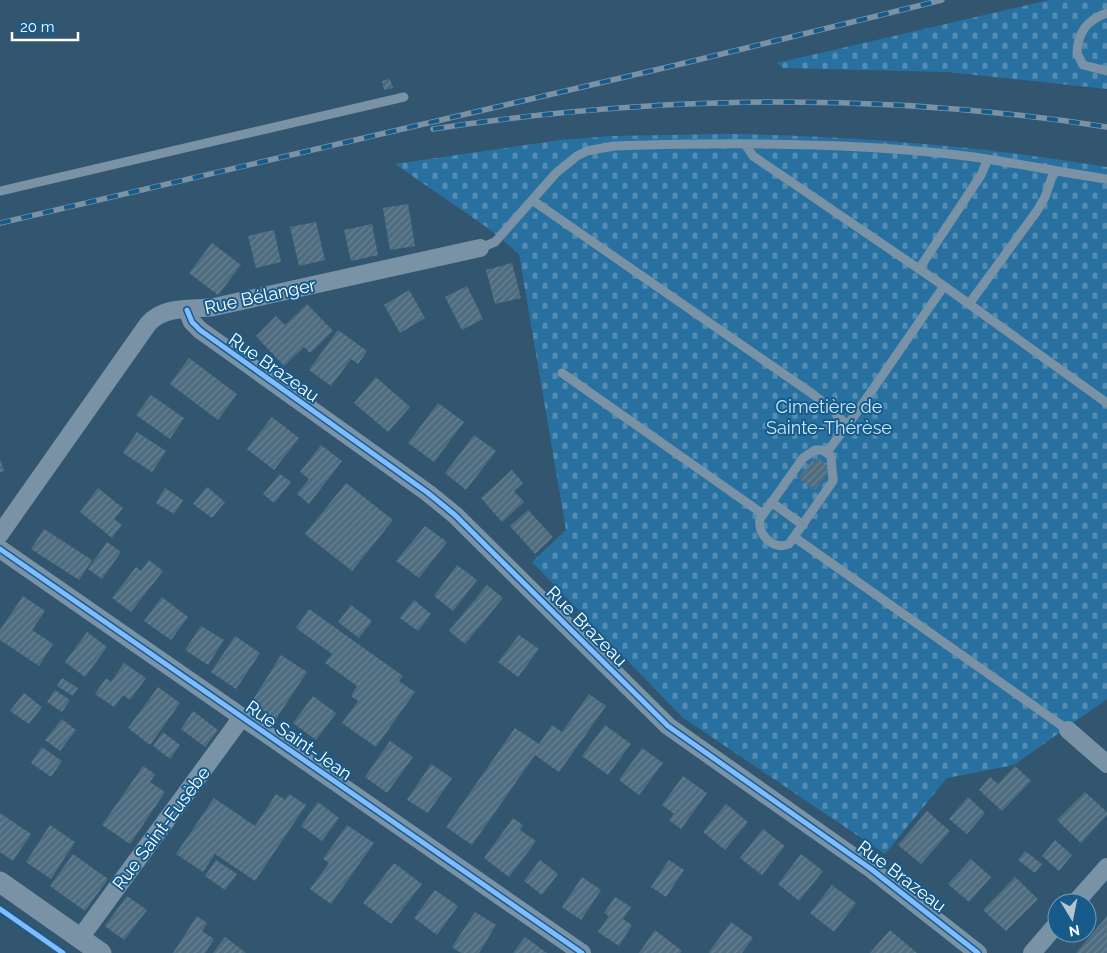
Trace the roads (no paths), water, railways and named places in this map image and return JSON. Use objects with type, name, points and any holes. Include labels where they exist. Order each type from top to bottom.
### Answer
[{"type":"street","name":"Rue Bélanger","points":[[0,534],[148,324],[163,312],[214,307],[480,248]]},
{"type":"street","name":"Rue Brazeau","points":[[187,310],[195,326],[207,336],[428,493],[456,515],[668,726],[871,869],[978,953]]},
{"type":"street","name":"Rue Saint-Jean","points":[[0,549],[582,953]]},
{"type":"street","name":"Rue Saint-Eusèbe","points":[[80,938],[242,717]]},
{"type":"street","points":[[1068,730],[1107,764]]},
{"type":"street","points":[[1084,893],[1107,867]]},
{"type":"street","points":[[0,882],[101,953]]},
{"type":"street","points":[[1032,953],[1047,936]]},
{"type":"lane","points":[[1107,13],[1095,18],[1083,29],[1077,53],[1083,65],[1107,71]]},
{"type":"lane","points":[[0,191],[404,97]]},
{"type":"lane","points":[[745,144],[753,156],[944,286],[1107,403]]},
{"type":"lane","points":[[480,248],[495,242],[556,173],[576,156],[587,151],[621,146],[745,144],[847,146],[988,159],[1107,179]]},
{"type":"lane","points":[[918,269],[981,175],[988,159]]},
{"type":"lane","points":[[969,304],[1046,197],[1054,171]]},
{"type":"lane","points":[[532,200],[814,395],[835,412],[846,425]]},
{"type":"lane","points":[[826,452],[944,286]]},
{"type":"lane","points":[[562,373],[763,514]]},
{"type":"lane","points":[[815,450],[826,452],[831,456],[832,481],[794,537],[785,546],[768,541],[760,530],[759,524],[771,502],[803,458],[815,450]]},
{"type":"lane","points":[[771,502],[802,525]]},
{"type":"lane","points":[[794,537],[1068,730]]},
{"type":"railway","points":[[0,223],[685,63],[942,0]]},
{"type":"railway","points":[[433,129],[601,109],[685,104],[770,102],[854,103],[939,108],[1107,127]]},
{"type":"park label","name":"Cimetière de Sainte-Thérèse","points":[[829,416]]}]
